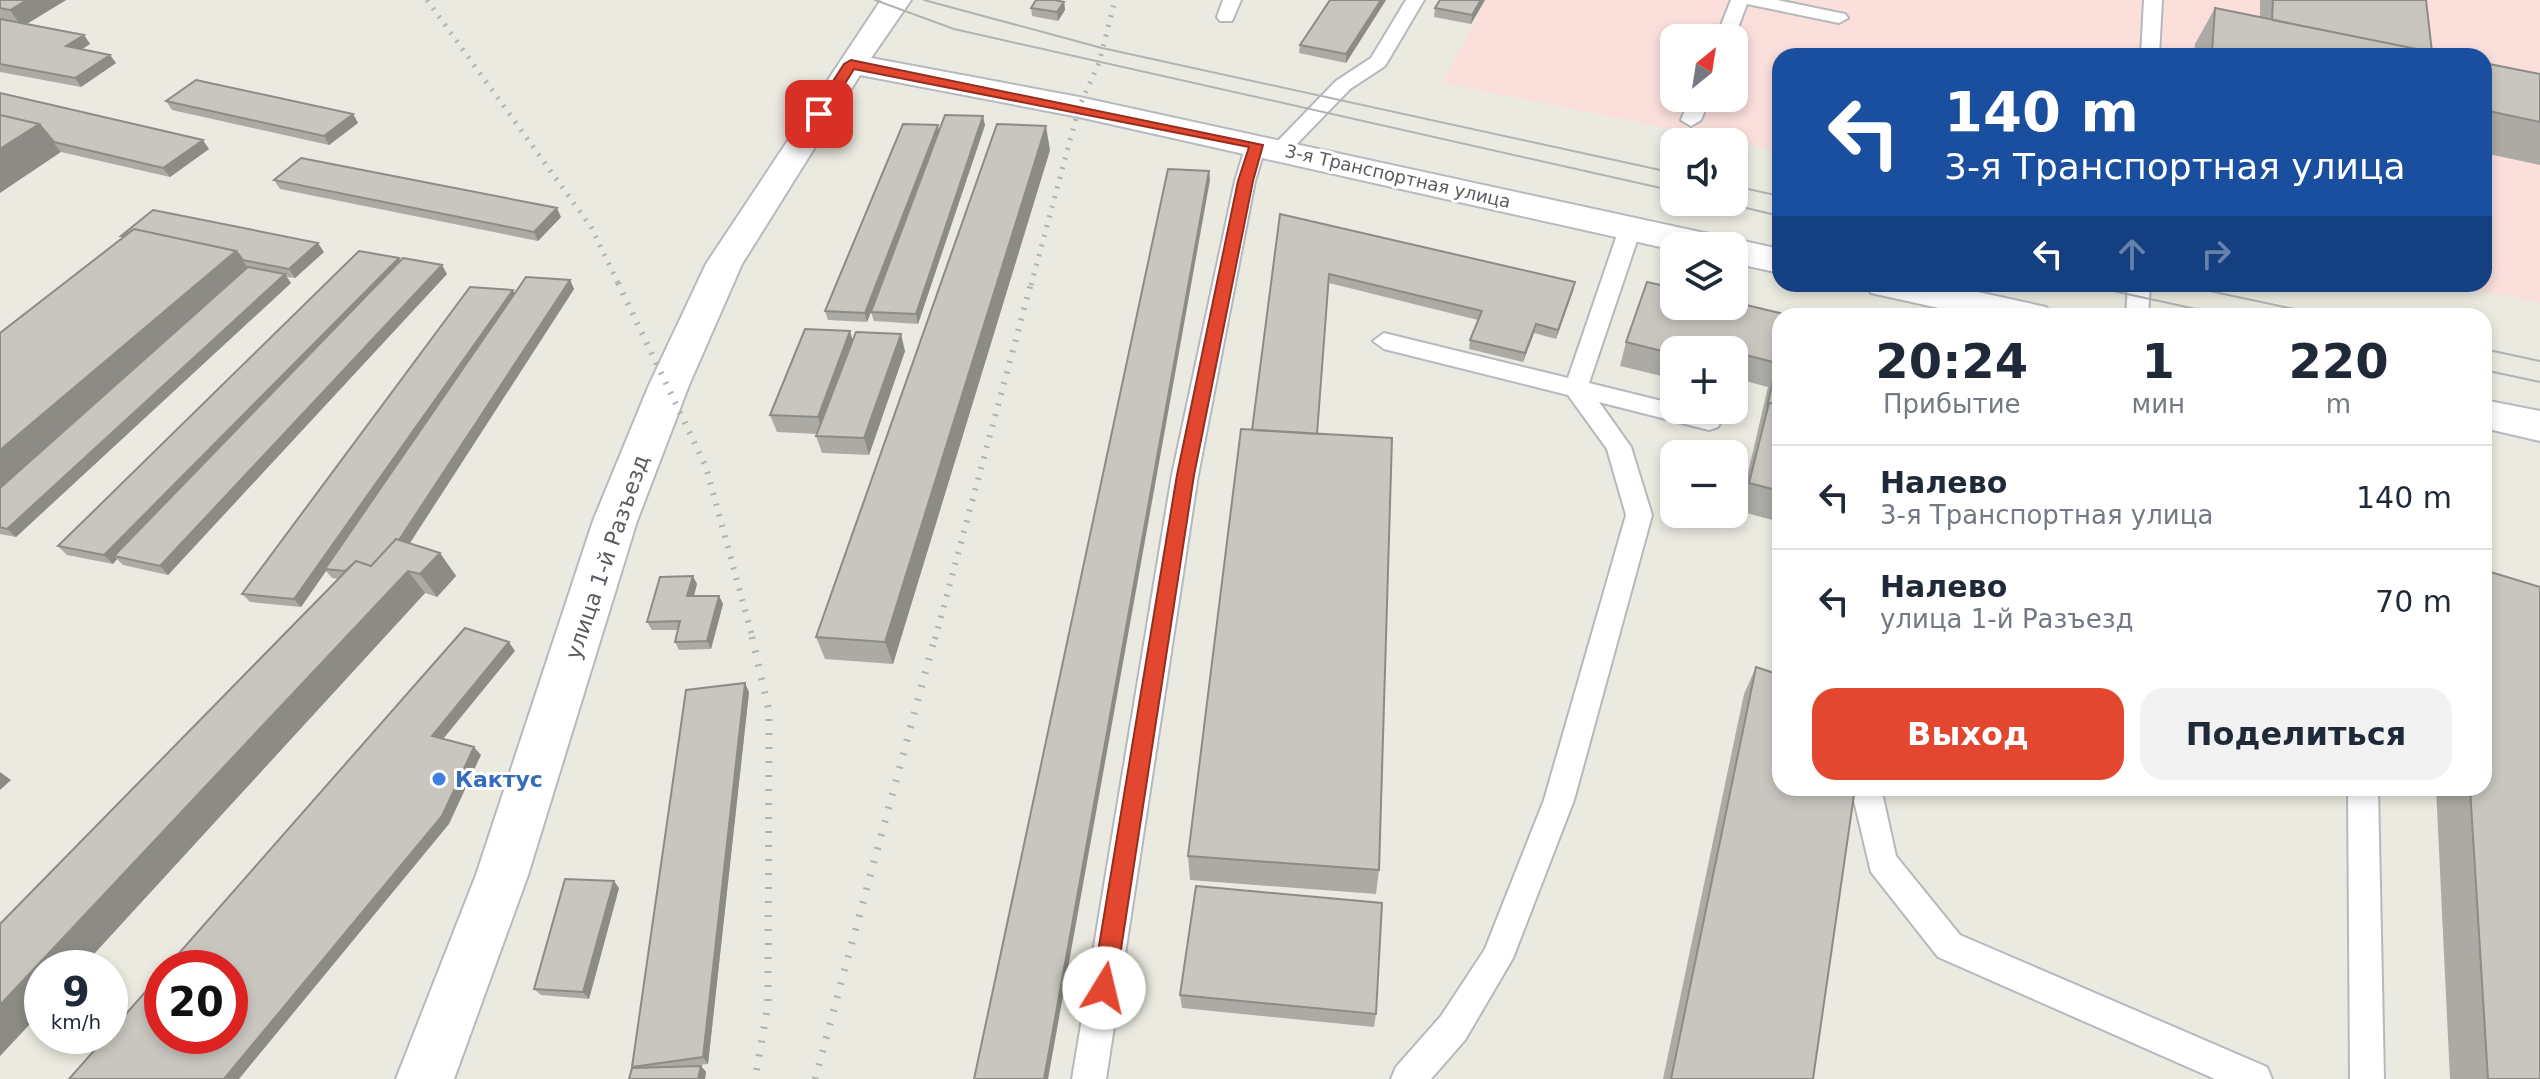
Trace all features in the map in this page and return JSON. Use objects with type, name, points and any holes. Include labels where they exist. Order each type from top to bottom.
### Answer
[{"type":"main road","name":"улица 1-й Разъезд","points":[[425,1079],[502,875],[615,521],[669,385],[724,264],[851,64],[896,0]]},
{"type":"main road","name":"3-я Транспортная улица","points":[[851,64],[1268,147],[1660,235]]},
{"type":"main road","points":[[1748,254],[1772,259]]},
{"type":"main road","points":[[1921,292],[1996,308]]},
{"type":"main road","points":[[2492,416],[2540,426]]},
{"type":"lane","points":[[1089,1079],[1185,475],[1245,181],[1268,147],[1378,62],[1415,0]]},
{"type":"lane","points":[[1731,24],[1740,0]]},
{"type":"lane","points":[[1751,0],[1839,18]]},
{"type":"lane","points":[[2150,48],[2153,0]]},
{"type":"lane","points":[[1691,120],[1694,112]]},
{"type":"lane","points":[[1576,388],[1630,229]]},
{"type":"lane","points":[[1384,341],[1660,409]]},
{"type":"lane","points":[[1408,1079],[1453,1028],[1497,958],[1559,800],[1639,515],[1619,447],[1576,388]]},
{"type":"lane","points":[[1868,796],[1882,862],[1949,946],[2255,1079]]},
{"type":"lane","points":[[2363,796],[2367,1079]]},
{"type":"shaded area","points":[[1486,0],[2540,0],[2540,303],[2485,292],[2492,292],[2492,48],[1772,48],[1772,149],[1748,145],[1748,128],[1666,128],[1442,83]]},
{"type":"building","points":[[0,0],[27,0],[10,10],[0,8]]},
{"type":"building","points":[[1036,0],[1064,2],[1057,12],[1031,8]]},
{"type":"building","points":[[1330,0],[1381,0],[1346,54],[1300,45]]},
{"type":"building","points":[[1440,0],[1481,0],[1472,15],[1435,8]]},
{"type":"building","points":[[2273,0],[2426,0],[2432,48],[2412,48],[2272,20]]},
{"type":"building","points":[[2215,8],[2412,48],[2212,48]]},
{"type":"building","points":[[0,19],[84,35],[66,46],[110,55],[75,78],[0,64]]},
{"type":"building","points":[[2492,65],[2540,74],[2540,122],[2492,112]]},
{"type":"building","points":[[196,80],[353,114],[324,136],[166,101]]},
{"type":"building","points":[[0,93],[203,140],[163,168],[54,142],[39,124],[0,115]]},
{"type":"building","points":[[0,115],[39,124],[0,149]]},
{"type":"building","points":[[945,115],[983,116],[916,314],[871,312]]},
{"type":"building","points":[[903,124],[938,125],[865,313],[825,311]]},
{"type":"building","points":[[997,124],[1046,126],[885,642],[816,637]]},
{"type":"building","points":[[301,158],[557,208],[534,232],[274,180]]},
{"type":"building","points":[[1168,169],[1209,171],[1044,1079],[974,1079]]},
{"type":"building","points":[[153,210],[318,243],[289,269],[243,260],[236,251],[134,229],[121,236]]},
{"type":"building","points":[[1280,214],[1575,282],[1558,330],[1536,324],[1525,353],[1470,340],[1482,311],[1329,274],[1317,434],[1252,430]]},
{"type":"building","points":[[134,229],[236,251],[0,450],[0,333]]},
{"type":"building","points":[[359,251],[399,258],[104,555],[58,546]]},
{"type":"building","points":[[403,258],[442,265],[160,566],[114,556]]},
{"type":"building","points":[[248,267],[285,274],[7,529],[0,527],[0,488]]},
{"type":"building","points":[[526,277],[570,280],[399,540],[396,539],[371,566],[356,561],[345,571],[325,569]]},
{"type":"building","points":[[1647,282],[1660,285],[1660,320],[1748,320],[1748,305],[1772,311],[1772,362],[1748,356],[1748,336],[1660,336],[1660,350],[1626,342]]},
{"type":"building","points":[[470,287],[513,290],[294,599],[242,594]]},
{"type":"building","points":[[805,329],[850,331],[818,417],[770,415]]},
{"type":"building","points":[[856,332],[901,334],[864,438],[816,436]]},
{"type":"building","points":[[1769,403],[1772,404],[1772,489],[1749,483]]},
{"type":"building","points":[[1241,429],[1392,438],[1379,870],[1188,856]]},
{"type":"building","points":[[396,539],[440,553],[420,574],[408,571],[52,950],[24,950],[24,979],[0,1005],[0,924],[356,561],[371,566]]},
{"type":"building","points":[[2492,572],[2540,587],[2540,1079],[2488,1079],[2470,796],[2492,796]]},
{"type":"building","points":[[693,576],[687,596],[719,596],[707,641],[675,642],[680,621],[647,622],[660,577]]},
{"type":"building","points":[[465,628],[509,642],[432,736],[474,747],[442,816],[248,1050],[248,950],[182,950]]},
{"type":"building","points":[[1756,667],[1772,672],[1772,796],[1854,796],[1813,1079],[1671,1079]]},
{"type":"building","points":[[745,683],[703,1057],[632,1067],[686,690]]},
{"type":"building","points":[[565,879],[614,881],[583,992],[534,989]]},
{"type":"building","points":[[1196,886],[1382,903],[1376,1014],[1180,995]]},
{"type":"building","points":[[144,993],[144,1054],[245,1054],[224,1079],[69,1079],[91,1054],[128,1054],[128,1012]]},
{"type":"building","points":[[701,1066],[698,1079],[629,1079],[632,1068]]},
{"type":"tram line","points":[[875,0],[954,29],[1660,188]]},
{"type":"tram line","points":[[924,0],[1102,48],[1660,170]]},
{"type":"tram line","points":[[1748,189],[1772,194]]},
{"type":"tram line","points":[[1748,208],[1772,214]]},
{"type":"tram line","points":[[2118,292],[2191,308]]},
{"type":"tram line","points":[[2214,292],[2290,308]]},
{"type":"tram line","points":[[2492,351],[2540,361]]},
{"type":"tram line","points":[[2492,372],[2540,382]]},
{"type":"railway","points":[[427,0],[591,227],[619,285]]},
{"type":"railway","points":[[1031,285],[1079,107],[1099,63],[1115,0]]},
{"type":"railway","points":[[618,283],[706,467],[753,639]]},
{"type":"railway","points":[[935,639],[1031,283]]},
{"type":"railway","points":[[752,637],[769,711],[768,1004],[755,1079]]},
{"type":"railway","points":[[815,1079],[935,637]]},
{"type":"place","name":"Кактус","points":[[439,779]]},
{"type":"route","points":[[819,114],[851,64],[1079,107],[1256,145],[1245,181],[1185,475],[1104,988]]}]
